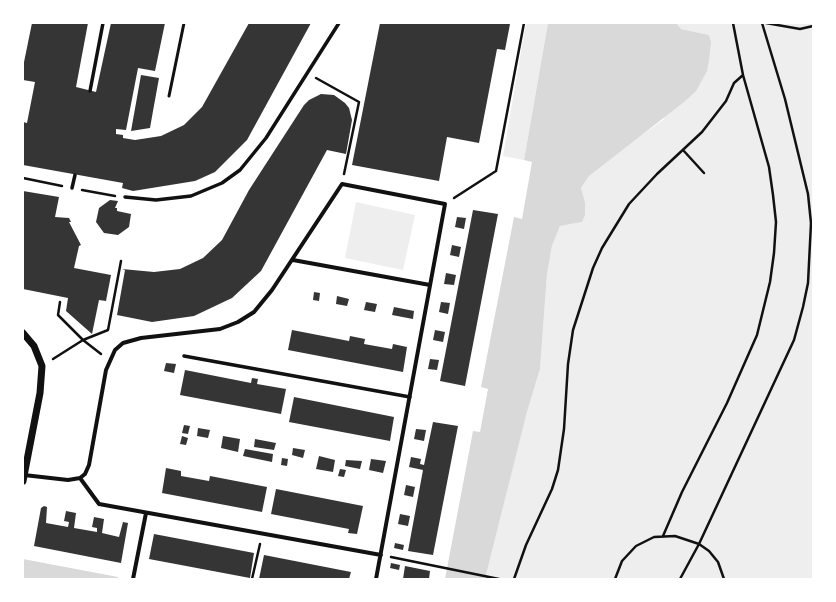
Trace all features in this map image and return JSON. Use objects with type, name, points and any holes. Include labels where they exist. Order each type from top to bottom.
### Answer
[{"type":"street","points":[[90,91],[103,23]]},
{"type":"street","points":[[125,197],[156,200],[191,196],[222,183],[240,170],[266,138],[339,23]]},
{"type":"street","points":[[72,188],[75,175]]},
{"type":"street","points":[[23,333],[34,346],[42,366],[40,393],[24,478],[68,480],[80,478],[85,474],[89,465],[109,361],[115,350],[132,340],[220,329],[238,322],[262,304],[293,260],[342,184],[445,204],[376,579]]},
{"type":"street","points":[[293,260],[430,285]]},
{"type":"street","points":[[184,356],[410,397]]},
{"type":"street","points":[[80,478],[99,504],[381,555]]},
{"type":"street","points":[[133,579],[146,513]]},
{"type":"lane","points":[[169,96],[184,23]]},
{"type":"path","points":[[445,204],[496,171],[524,23]]},
{"type":"path","points":[[663,536],[682,492],[727,403],[757,335],[770,282],[776,230],[769,167],[743,75],[733,23]]},
{"type":"path","points":[[680,579],[699,544],[794,340],[808,282],[812,223],[803,170],[785,99],[762,23]]},
{"type":"path","points":[[766,23],[800,29],[813,26]]},
{"type":"path","points":[[307,74],[359,102],[342,184]]},
{"type":"path","points":[[514,579],[526,545],[552,490],[558,470],[564,429],[568,364],[573,330],[593,268],[602,248],[629,204],[702,132],[726,101],[734,83],[743,75]]},
{"type":"path","points":[[683,150],[704,173]]},
{"type":"path","points":[[42,366],[83,340],[108,330],[121,261]]},
{"type":"path","points":[[60,302],[58,315],[83,340],[109,361]]},
{"type":"path","points":[[252,579],[262,534]]},
{"type":"path","points":[[615,579],[622,561],[632,550],[645,541],[663,536],[681,537],[699,544],[709,551],[718,562],[724,579]]},
{"type":"path","points":[[381,555],[499,579]]},
{"type":"shaded area","points":[[526,23],[548,23],[524,160],[503,156]]},
{"type":"shaded area","points":[[548,23],[676,23],[681,29],[709,35],[711,42],[707,71],[696,91],[684,102],[589,176],[581,188],[585,202],[585,215],[582,222],[560,226],[552,246],[547,274],[540,369],[527,412],[485,579],[445,579],[473,431],[480,432],[488,389],[481,387],[514,217],[522,219],[532,162],[524,160]]},
{"type":"shaded area","points":[[676,23],[813,23],[813,579],[485,579],[527,412],[540,369],[547,274],[552,246],[560,226],[582,222],[585,202],[581,188],[589,176],[619,151],[663,120],[709,35],[681,29]]},
{"type":"shaded area","points":[[356,202],[415,215],[403,270],[345,258]]},
{"type":"shaded area","points":[[23,559],[118,577],[118,579],[23,579]]},
{"type":"building","points":[[32,23],[88,23],[76,87],[96,92],[111,23],[165,23],[155,71],[138,68],[126,130],[116,129],[116,134],[123,135],[123,138],[135,140],[161,136],[184,125],[202,107],[249,23],[311,23],[247,140],[215,172],[195,181],[133,191],[122,188],[123,183],[23,165],[23,122],[27,123],[35,82],[23,80],[23,67]]},
{"type":"building","points":[[380,23],[510,24],[505,50],[497,49],[479,143],[447,137],[439,181],[352,165]]},
{"type":"building","points":[[141,75],[159,78],[150,128],[131,131]]},
{"type":"building","points":[[321,94],[334,95],[349,108],[352,120],[346,154],[327,150],[261,271],[232,298],[194,316],[152,322],[117,315],[125,270],[122,269],[154,272],[180,269],[203,258],[222,240],[249,190],[304,105],[309,100]]},
{"type":"building","points":[[23,191],[59,197],[55,217],[69,218],[71,222],[69,222],[81,245],[79,246],[74,268],[111,275],[106,301],[99,300],[92,334],[66,311],[68,298],[23,289]]},
{"type":"building","points":[[110,200],[118,201],[115,208],[117,208],[117,211],[131,214],[129,227],[118,235],[104,233],[96,222],[99,208]]},
{"type":"building","points":[[473,210],[498,214],[465,386],[440,381]]},
{"type":"building","points":[[457,217],[466,218],[464,229],[455,227]]},
{"type":"building","points":[[452,245],[461,247],[459,257],[450,255]]},
{"type":"building","points":[[446,273],[456,275],[454,285],[444,284]]},
{"type":"building","points":[[314,292],[320,293],[319,301],[313,300]]},
{"type":"building","points":[[337,296],[349,299],[347,306],[336,304]]},
{"type":"building","points":[[366,302],[377,304],[375,312],[364,310]]},
{"type":"building","points":[[441,302],[450,303],[448,314],[439,312]]},
{"type":"building","points":[[394,307],[414,311],[413,319],[392,315]]},
{"type":"building","points":[[292,330],[349,341],[350,336],[365,339],[364,344],[392,349],[393,344],[407,347],[403,372],[288,350]]},
{"type":"building","points":[[435,330],[445,332],[443,342],[433,340]]},
{"type":"building","points":[[430,359],[439,360],[437,370],[428,369]]},
{"type":"building","points":[[166,363],[176,364],[174,373],[164,371]]},
{"type":"building","points":[[185,370],[251,383],[252,378],[258,379],[257,384],[286,389],[281,414],[180,395]]},
{"type":"building","points":[[294,397],[394,417],[390,441],[289,422]]},
{"type":"building","points":[[433,422],[458,426],[433,555],[408,551],[423,470],[409,467],[411,457],[421,459],[420,464],[424,465]]},
{"type":"building","points":[[184,425],[190,426],[188,434],[182,433]]},
{"type":"building","points":[[198,428],[210,430],[208,438],[197,436]]},
{"type":"building","points":[[416,429],[426,430],[424,441],[414,439]]},
{"type":"building","points":[[182,436],[188,438],[186,445],[180,444]]},
{"type":"building","points":[[223,436],[240,439],[238,452],[221,448]]},
{"type":"building","points":[[255,439],[276,443],[274,450],[254,447]]},
{"type":"building","points":[[293,448],[305,450],[303,458],[292,455]]},
{"type":"building","points":[[245,449],[273,454],[272,462],[243,456]]},
{"type":"building","points":[[319,456],[335,460],[333,472],[316,469]]},
{"type":"building","points":[[282,458],[288,459],[287,466],[281,465]]},
{"type":"building","points":[[371,459],[386,461],[383,473],[369,470]]},
{"type":"building","points":[[346,460],[362,461],[360,469],[345,466]]},
{"type":"building","points":[[166,468],[181,471],[181,476],[209,481],[210,476],[267,487],[262,512],[162,493]]},
{"type":"building","points":[[340,469],[346,470],[344,477],[338,476]]},
{"type":"building","points":[[406,485],[415,487],[413,497],[404,495]]},
{"type":"building","points":[[276,489],[363,506],[357,534],[348,533],[349,529],[271,514]]},
{"type":"building","points":[[44,506],[47,507],[46,523],[68,527],[69,522],[64,521],[66,511],[76,513],[74,528],[97,532],[97,528],[92,527],[94,517],[104,519],[102,533],[119,537],[123,522],[128,523],[121,563],[34,546],[41,508]]},
{"type":"building","points":[[400,514],[410,516],[408,526],[398,524]]},
{"type":"building","points":[[154,534],[254,553],[250,578],[149,559]]},
{"type":"building","points":[[395,543],[404,545],[403,550],[394,548]]},
{"type":"building","points":[[264,555],[351,572],[349,579],[259,579]]},
{"type":"building","points":[[391,563],[400,565],[399,570],[390,568]]},
{"type":"building","points":[[405,566],[430,571],[429,579],[403,579]]}]
